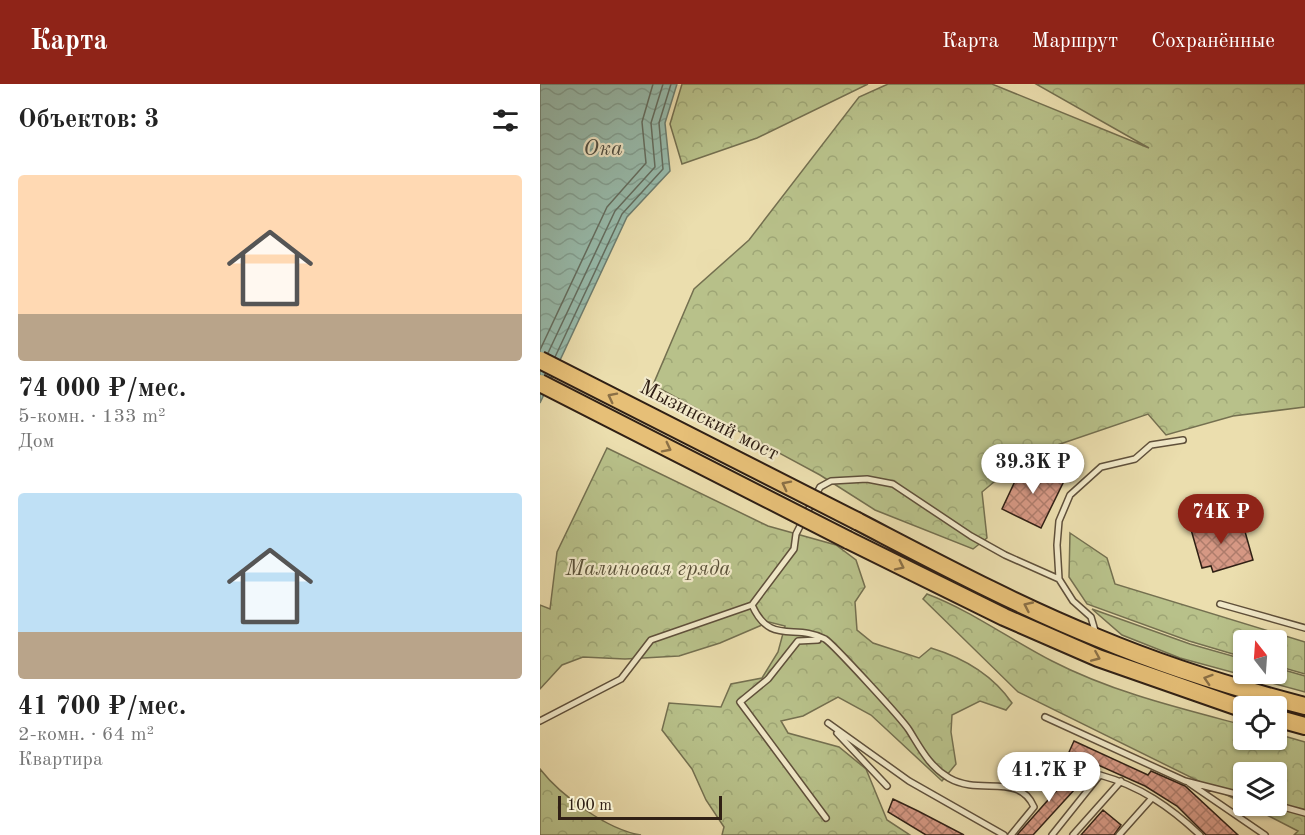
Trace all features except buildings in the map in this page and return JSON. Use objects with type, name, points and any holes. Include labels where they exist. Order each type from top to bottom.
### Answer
[{"type":"main road","name":"Мызинский мост","points":[[540,360],[1012,599],[1097,638],[1193,674],[1305,706]]},
{"type":"main road","name":"Мызинский мост","points":[[540,383],[1004,617],[1098,658],[1233,705]]},
{"type":"main road","points":[[1287,721],[1305,726]]},
{"type":"lane","points":[[1097,638],[1091,617],[1073,601],[1059,579],[1057,545],[1059,521],[1070,495],[1101,467],[1135,459],[1151,445],[1183,440]]},
{"type":"lane","points":[[540,721],[621,679],[651,640],[752,605],[794,549],[796,534],[819,487],[831,481],[867,479],[893,484],[971,536],[1005,555],[1059,579]]},
{"type":"lane","points":[[1220,604],[1305,628]]},
{"type":"lane","points":[[752,605],[757,617],[768,629],[825,640],[908,728],[925,758],[949,778],[973,788],[1002,786],[1023,791],[1029,796],[1034,807],[1011,835]]},
{"type":"lane","points":[[825,640],[798,641],[768,679],[740,702],[826,818]]},
{"type":"lane","points":[[1045,717],[1185,780],[1233,793]]},
{"type":"lane","points":[[887,786],[828,723],[909,781],[1005,835]]},
{"type":"lane","points":[[1052,835],[1100,775],[1130,783],[1200,835]]},
{"type":"lane","points":[[1185,780],[1265,835]]},
{"type":"lane","points":[[1073,835],[1121,781]]},
{"type":"lane","points":[[1119,835],[1152,798]]},
{"type":"lane","points":[[1287,809],[1305,813]]},
{"type":"green space","points":[[682,84],[868,84],[757,138],[682,164],[670,124]]},
{"type":"green space","points":[[888,84],[992,84],[1149,148],[1036,84],[1305,84],[1305,407],[1233,416],[1166,435],[1148,414],[1025,456],[982,492],[987,538],[973,549],[875,510],[820,475],[653,385],[694,289],[749,240],[859,97]]},
{"type":"green space","name":"Малиновая гряда","points":[[607,448],[768,526],[836,545],[856,560],[865,587],[855,602],[857,630],[873,643],[919,658],[931,648],[966,662],[986,675],[1012,703],[1006,710],[980,701],[952,715],[951,732],[956,764],[942,781],[871,715],[838,697],[803,716],[781,721],[788,733],[839,747],[866,769],[887,820],[910,835],[722,835],[724,827],[706,800],[692,769],[662,730],[669,703],[721,707],[731,684],[762,678],[778,652],[785,626],[769,622],[720,643],[679,656],[625,659],[583,657],[562,665],[540,689],[540,605],[550,609],[557,552]]},
{"type":"green space","points":[[1070,533],[1107,558],[1115,584],[1266,630],[1233,630],[1233,654],[1189,641],[1087,604],[1069,577]]},
{"type":"green space","points":[[927,594],[944,601],[1052,661],[1098,682],[1233,722],[1233,750],[1287,750],[1287,737],[1305,742],[1305,835],[1294,835],[1298,831],[1269,816],[1287,816],[1287,762],[1233,762],[1233,798],[1018,692],[923,599]]},
{"type":"green space","points":[[1092,609],[1190,644],[1233,656],[1233,672],[1180,658],[1122,635]]},
{"type":"green space","points":[[1287,637],[1305,642],[1305,674],[1287,669]]},
{"type":"green space","points":[[1287,671],[1305,676],[1305,692],[1276,684],[1287,684]]},
{"type":"green space","points":[[540,769],[560,790],[586,810],[614,826],[641,835],[540,835]]},
{"type":"water","name":"Ока","points":[[540,84],[677,84],[665,123],[670,171],[627,217],[540,403]]}]
